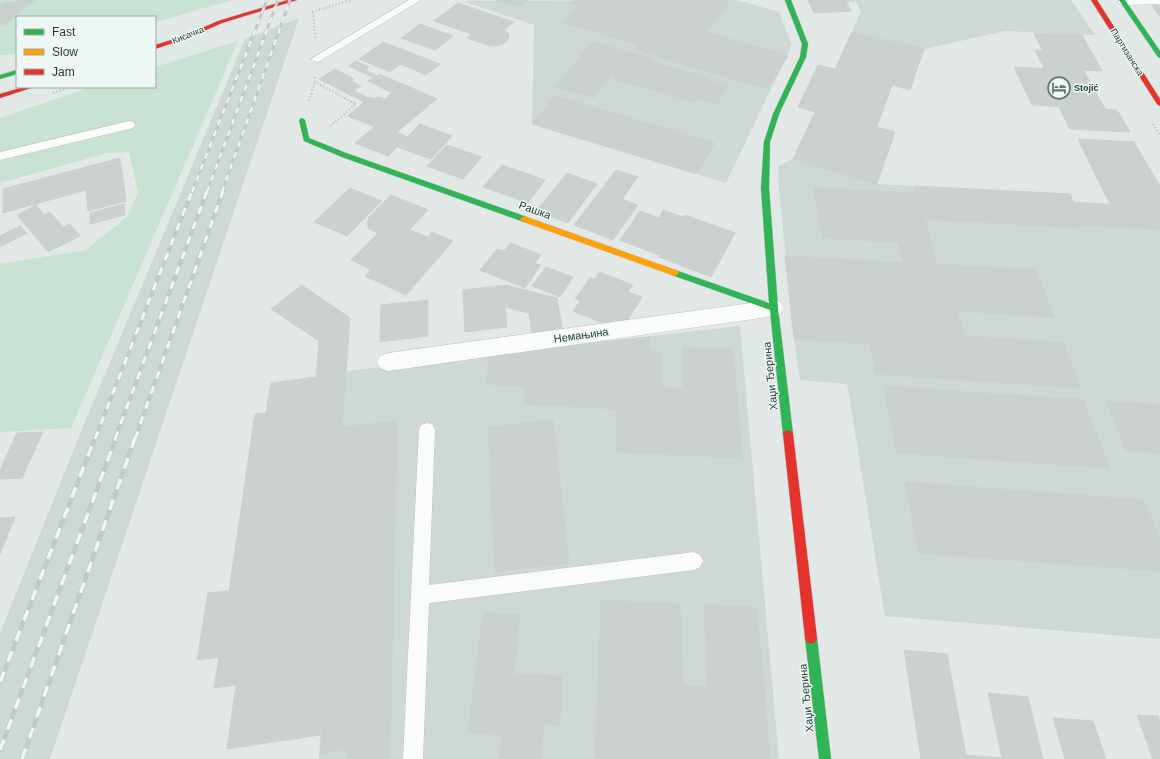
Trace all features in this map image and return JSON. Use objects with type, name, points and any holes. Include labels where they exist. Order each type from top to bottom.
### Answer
[{"type":"street","name":"Кисачка","points":[[156,47],[186,37],[220,22],[294,0]]},
{"type":"street","name":"Хаџи Ђерина","points":[[788,0],[805,44],[803,57],[776,114],[767,142],[765,188],[774,308],[825,759]]},
{"type":"street","name":"Партизанска","points":[[1094,0],[1160,104]]},
{"type":"street","points":[[1123,1],[1160,56]]},
{"type":"street","name":"Кисачка","points":[[185,26],[220,22]]},
{"type":"street","points":[[0,77],[16,72]]},
{"type":"street","points":[[0,96],[28,88]]},
{"type":"street","name":"Рашка","points":[[302,120],[306,139],[344,155],[774,308]]},
{"type":"street","name":"Немањина","points":[[388,362],[774,308]]},
{"type":"lane","points":[[316,60],[416,0]]},
{"type":"lane","points":[[1123,1],[1160,1]]},
{"type":"lane","points":[[0,156],[129,125]]},
{"type":"lane","points":[[414,759],[427,430]]},
{"type":"lane","points":[[420,595],[694,561]]},
{"type":"path","points":[[313,12],[316,60],[314,82],[356,104],[327,129]]},
{"type":"shaded area","points":[[737,0],[779,12],[792,45],[726,183],[532,123],[534,25],[462,1]]},
{"type":"shaded area","points":[[855,0],[1071,0],[1095,35],[1005,31],[924,49],[852,32],[861,11]]},
{"type":"shaded area","points":[[299,18],[50,759],[0,759],[0,633],[80,434],[245,39]]},
{"type":"shaded area","points":[[793,159],[877,184],[1070,194],[1074,202],[1160,207],[1160,639],[885,616],[847,384],[800,380],[794,339],[778,166]]},
{"type":"shaded area","points":[[740,326],[779,759],[319,759],[346,371]]},
{"type":"green space","points":[[0,0],[232,0],[156,22],[156,16],[16,16],[16,54],[0,55]]},
{"type":"green space","points":[[238,41],[71,428],[0,432],[0,264],[86,250],[128,216],[138,192],[129,152],[107,153],[0,183],[0,118],[88,88],[156,88],[156,67]]},
{"type":"building","points":[[17,0],[35,0],[4,25],[0,24],[0,5],[4,2],[13,3]]},
{"type":"building","points":[[496,0],[528,0],[518,7]]},
{"type":"building","points":[[575,0],[617,0],[666,14],[639,45],[563,22],[578,6],[570,4]]},
{"type":"building","points":[[617,0],[723,0],[730,2],[682,64],[635,49],[666,14]]},
{"type":"building","points":[[808,0],[854,1],[846,1],[851,11],[814,13]]},
{"type":"building","points":[[458,3],[514,22],[504,30],[509,34],[508,40],[502,45],[490,46],[467,38],[472,34],[434,21]]},
{"type":"building","points":[[1152,5],[1160,6],[1160,17]]},
{"type":"building","points":[[420,24],[453,36],[435,50],[401,38]]},
{"type":"building","points":[[706,32],[788,56],[767,89],[682,64]]},
{"type":"building","points":[[852,32],[924,49],[910,90],[892,85],[877,127],[895,132],[877,184],[793,159],[815,112],[798,107],[818,65],[835,69]]},
{"type":"building","points":[[1034,33],[1082,35],[1092,53],[1043,51]]},
{"type":"building","points":[[383,42],[440,64],[426,75],[400,64],[390,72],[359,59]]},
{"type":"building","points":[[592,42],[655,59],[653,63],[710,78],[709,80],[728,85],[717,104],[698,98],[695,102],[613,79],[616,75],[612,74],[594,98],[555,87]]},
{"type":"building","points":[[1035,50],[1092,53],[1102,71],[1044,68]]},
{"type":"building","points":[[356,61],[369,67],[365,70],[377,76],[379,74],[419,91],[375,127],[348,116],[364,102],[319,79],[335,69],[354,79],[351,81],[361,86],[354,91],[369,98],[375,99],[378,97],[385,99],[392,93],[368,81],[374,78],[349,66]]},
{"type":"building","name":"Stojić","points":[[1014,67],[1084,71],[1105,109],[1032,105]]},
{"type":"building","points":[[419,91],[437,99],[397,132],[407,137],[388,156],[355,143]]},
{"type":"building","points":[[555,96],[715,143],[697,174],[532,124]]},
{"type":"building","points":[[1059,107],[1117,110],[1130,132],[1070,129]]},
{"type":"building","points":[[420,124],[452,136],[431,159],[397,147]]},
{"type":"building","points":[[1078,139],[1134,142],[1151,171],[1092,168]]},
{"type":"building","points":[[447,145],[482,157],[463,179],[427,166]]},
{"type":"building","points":[[120,158],[126,201],[88,211],[86,190],[3,213],[3,189]]},
{"type":"building","points":[[502,165],[545,180],[528,203],[483,187]]},
{"type":"building","points":[[1092,168],[1151,171],[1160,186],[1160,207],[1110,204]]},
{"type":"building","points":[[616,170],[638,177],[622,199],[638,205],[613,240],[574,225]]},
{"type":"building","points":[[567,173],[597,184],[568,223],[536,211]]},
{"type":"building","points":[[914,186],[1070,194],[1073,202],[1160,207],[1160,229],[1078,225],[1080,228],[925,219],[937,264],[1036,270],[1054,317],[957,311],[965,336],[1063,343],[1081,388],[876,374],[870,344],[794,339],[785,256],[903,263],[898,242],[822,238],[814,188],[915,193]]},
{"type":"building","points":[[350,188],[382,201],[347,236],[314,222]]},
{"type":"building","points":[[391,195],[428,210],[372,270],[351,260],[378,233],[369,229],[367,224],[369,217]]},
{"type":"building","points":[[124,204],[125,215],[90,224],[90,213]]},
{"type":"building","points":[[36,205],[44,215],[50,212],[63,227],[70,224],[80,236],[48,252],[17,215]]},
{"type":"building","points":[[663,210],[683,217],[659,255],[620,240],[640,211],[659,218]]},
{"type":"building","points":[[685,215],[735,233],[711,277],[659,257]]},
{"type":"building","points":[[20,226],[27,233],[0,247],[0,236]]},
{"type":"building","points":[[410,230],[428,237],[432,232],[453,241],[406,295],[365,276]]},
{"type":"building","points":[[511,243],[541,255],[535,263],[541,265],[525,288],[480,270],[497,249],[504,251]]},
{"type":"building","points":[[546,267],[573,277],[560,297],[532,286]]},
{"type":"building","points":[[599,272],[633,285],[628,292],[642,297],[625,324],[614,319],[610,326],[573,311],[580,301],[575,299],[590,278],[595,279]]},
{"type":"building","points":[[302,285],[350,318],[320,735],[227,749],[236,685],[214,688],[219,657],[197,660],[208,593],[229,591],[255,414],[266,413],[271,383],[316,377],[319,341],[271,309]]},
{"type":"building","points":[[506,285],[557,298],[563,333],[532,336],[529,313],[505,307],[507,327],[465,332],[463,290]]},
{"type":"building","points":[[428,300],[428,336],[380,342],[381,305]]},
{"type":"building","points":[[649,337],[649,351],[662,352],[662,388],[683,389],[682,348],[733,350],[742,458],[616,452],[617,409],[524,404],[526,386],[486,384],[490,354]]},
{"type":"building","points":[[884,386],[1083,400],[1110,468],[897,453]]},
{"type":"building","points":[[1106,401],[1160,405],[1160,453],[1126,450]]},
{"type":"building","points":[[553,420],[569,563],[495,572],[488,427]]},
{"type":"building","points":[[397,421],[390,759],[347,759],[348,749],[320,754],[342,427]]},
{"type":"building","points":[[43,432],[22,478],[0,479],[0,470],[17,433]]},
{"type":"building","points":[[905,482],[1144,500],[1160,538],[1160,571],[919,553]]},
{"type":"building","points":[[15,517],[0,554],[0,518]]},
{"type":"building","points":[[601,600],[680,604],[683,686],[708,688],[704,605],[757,608],[770,759],[595,759]]},
{"type":"building","points":[[483,613],[520,615],[514,674],[562,676],[560,725],[544,724],[541,759],[499,759],[502,735],[468,733]]},
{"type":"building","points":[[904,650],[947,654],[966,755],[1002,758],[988,693],[1028,697],[1043,759],[921,759]]},
{"type":"building","points":[[1137,715],[1158,716],[1160,722],[1160,759],[1153,759]]},
{"type":"building","points":[[1053,718],[1093,721],[1106,759],[1065,759]]},
{"type":"railway","points":[[192,192],[267,0]]},
{"type":"railway","points":[[207,192],[278,0]]},
{"type":"railway","points":[[222,192],[290,0]]},
{"type":"railway","points":[[95,439],[192,191]]},
{"type":"railway","points":[[115,439],[207,191]]},
{"type":"railway","points":[[135,439],[223,191]]},
{"type":"railway","points":[[0,682],[95,438]]},
{"type":"railway","points":[[0,750],[116,438]]},
{"type":"railway","points":[[22,759],[135,438]]},
{"type":"traffic: fast","points":[[788,0],[805,44],[803,57],[776,114],[767,142],[765,188],[774,308],[788,434]]},
{"type":"traffic: fast","points":[[1122,0],[1160,56]]},
{"type":"traffic: fast","points":[[0,77],[16,72]]},
{"type":"traffic: fast","points":[[302,120],[306,139],[344,155],[524,219]]},
{"type":"traffic: fast","points":[[675,273],[774,308]]},
{"type":"traffic: fast","points":[[811,638],[825,759]]},
{"type":"traffic: slow","points":[[524,219],[675,273]]},
{"type":"traffic: jam","points":[[156,47],[186,37],[220,22],[294,0]]},
{"type":"traffic: jam","points":[[1094,0],[1160,104]]},
{"type":"traffic: jam","points":[[0,96],[28,88]]},
{"type":"traffic: jam","points":[[788,434],[811,638]]},
{"type":"place","name":"Stojić","points":[[1059,88]]}]
